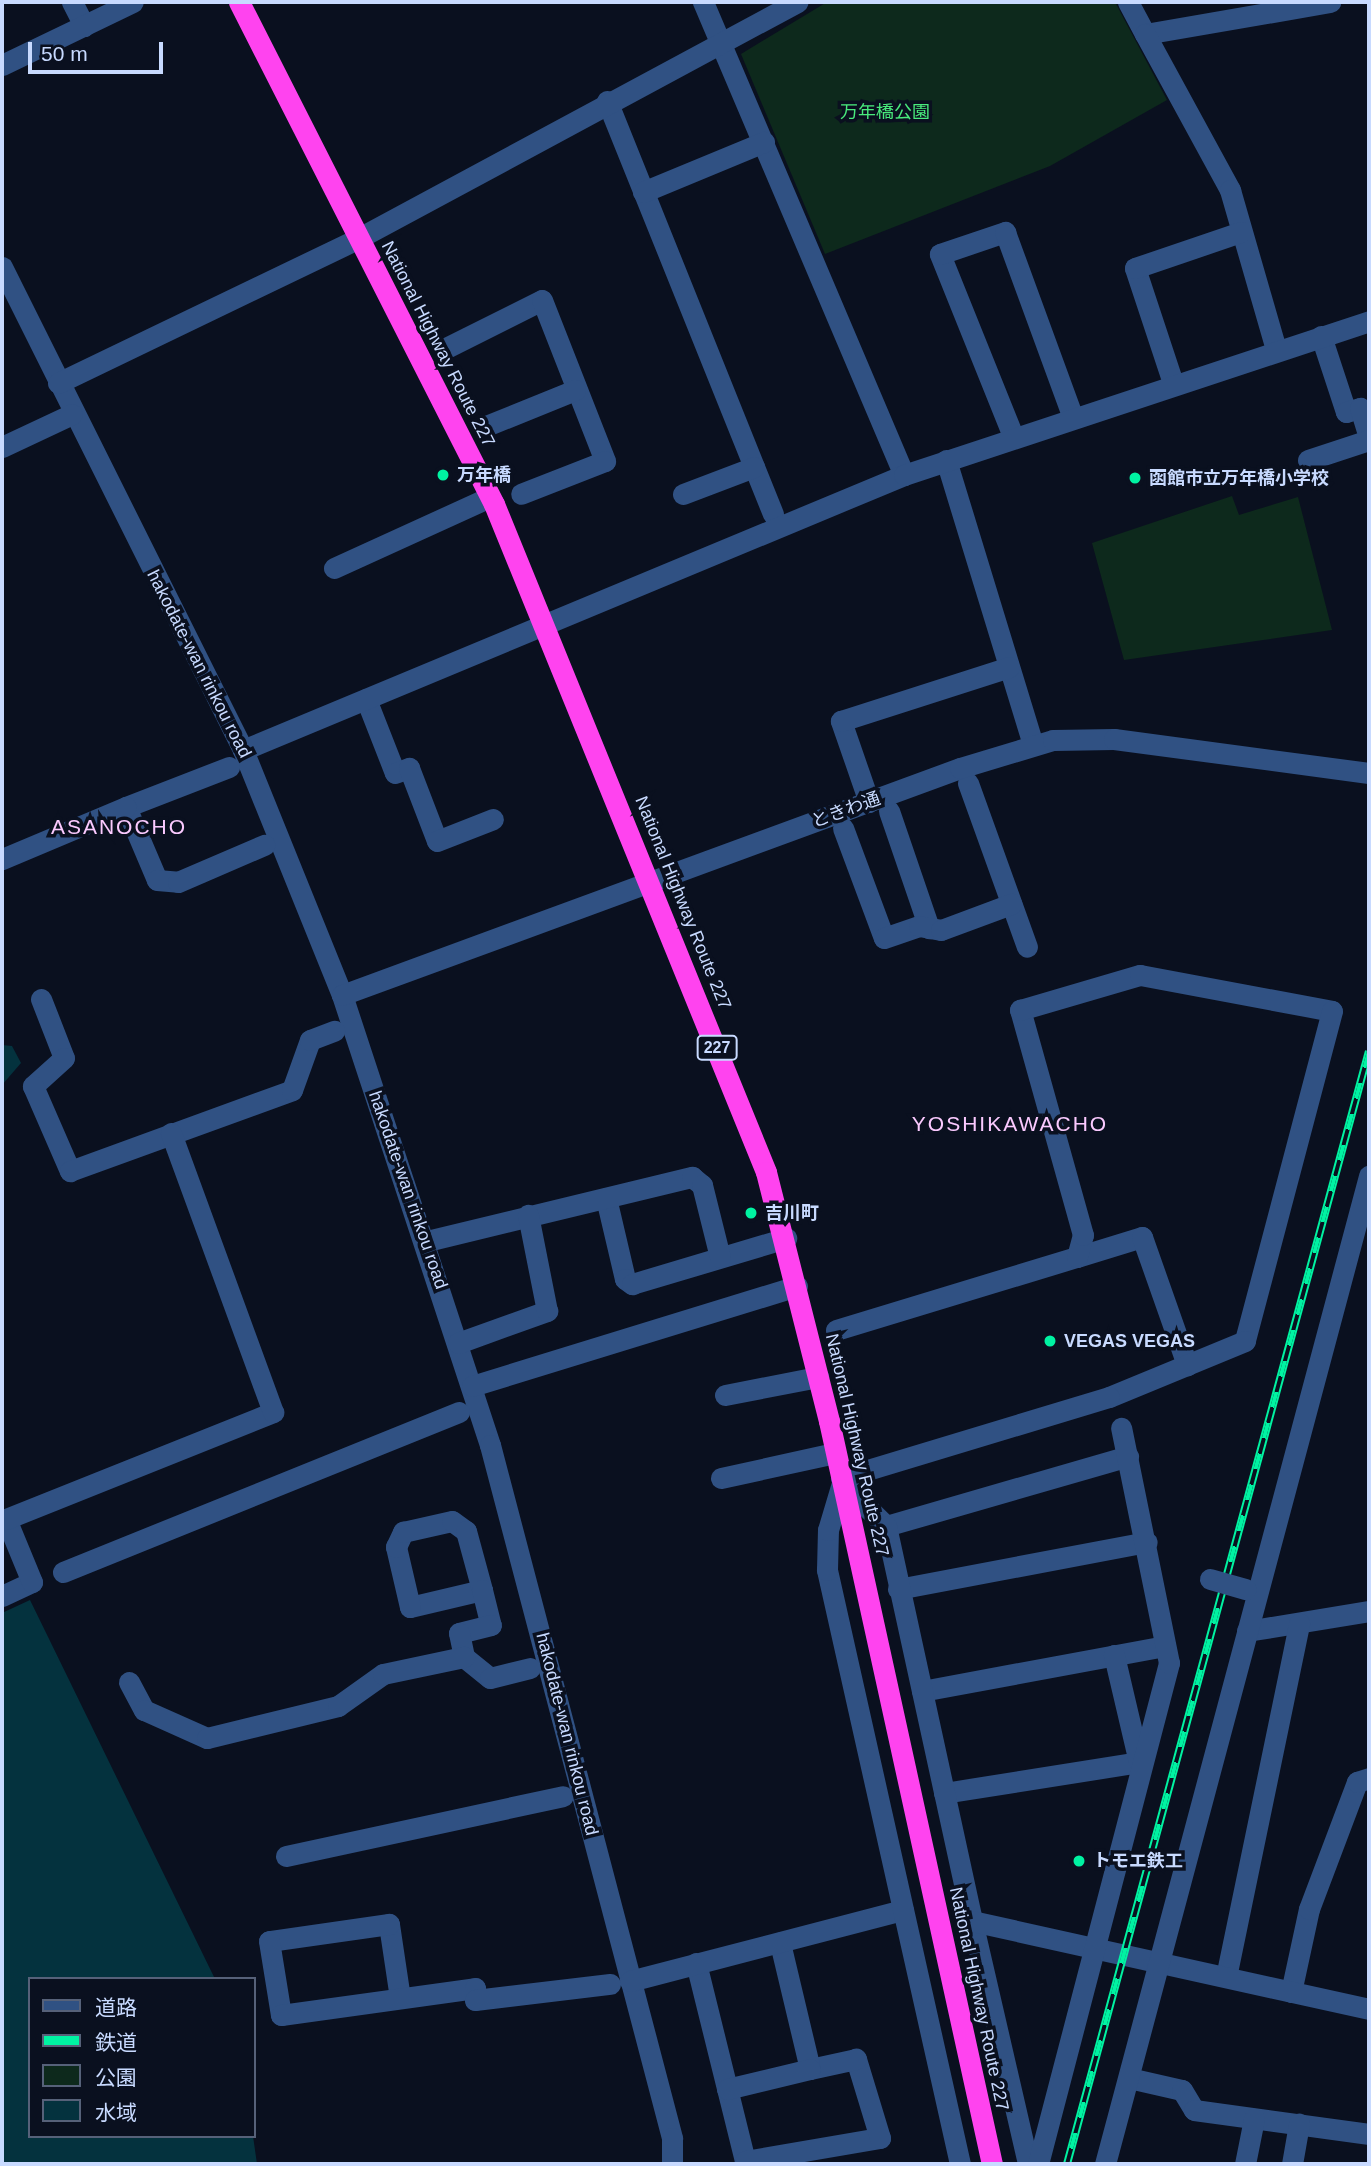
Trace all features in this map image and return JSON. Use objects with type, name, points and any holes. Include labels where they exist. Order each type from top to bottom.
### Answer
[{"type":"highway","name":"National Highway Route 227","points":[[239,2],[490,497],[546,623],[766,1172],[786,1238],[818,1377],[992,2164]]},
{"type":"street","points":[[72,2],[84,26]]},
{"type":"street","points":[[2,65],[133,2]]},
{"type":"street","points":[[704,2],[904,475]]},
{"type":"street","points":[[58,383],[359,237],[607,100],[798,2]]},
{"type":"street","points":[[1128,2],[1230,190],[1276,349]]},
{"type":"street","points":[[1145,34],[1329,2]]},
{"type":"street","points":[[607,100],[773,514]]},
{"type":"street","points":[[643,192],[764,142]]},
{"type":"street","points":[[1013,436],[940,254],[1005,232],[1072,415]]},
{"type":"street","points":[[1173,383],[1135,268],[1241,232]]},
{"type":"street","name":"hakodate-wan rinkou road","points":[[4,276],[243,750],[342,995],[427,1241],[472,1387],[620,1982],[672,2138],[672,2164]]},
{"type":"street","points":[[446,348],[542,300],[605,461],[522,494]]},
{"type":"street","points":[[243,750],[904,475],[1072,415],[1369,321]]},
{"type":"street","points":[[1308,460],[1369,439],[1364,406],[1346,412],[1321,336]]},
{"type":"street","points":[[486,426],[575,390]]},
{"type":"street","points":[[2,447],[72,414]]},
{"type":"street","points":[[946,460],[1033,745]]},
{"type":"street","points":[[683,494],[754,467]]},
{"type":"street","points":[[334,568],[490,497]]},
{"type":"street","points":[[869,802],[841,721],[1009,667]]},
{"type":"street","points":[[366,699],[395,773],[409,768],[437,841],[493,819]]},
{"type":"street","name":"ときわ通","points":[[342,995],[869,802],[1033,745],[1104,738],[1369,773]]},
{"type":"street","points":[[2,859],[229,767]]},
{"type":"street","points":[[968,783],[1027,947]]},
{"type":"street","points":[[126,807],[157,880],[178,882],[264,845]]},
{"type":"street","points":[[889,811],[929,928]]},
{"type":"street","points":[[843,828],[884,938],[929,928],[941,930],[1011,904]]},
{"type":"street","points":[[841,1480],[1109,1397],[1245,1342],[1332,1011],[1140,975],[1020,1010],[1083,1236],[1077,1257]]},
{"type":"street","points":[[41,999],[64,1058],[33,1086],[70,1171],[292,1090],[310,1040],[334,1031]]},
{"type":"street","points":[[2,1596],[32,1582],[6,1519],[273,1412],[171,1133]]},
{"type":"street","points":[[1105,2164],[1369,1177]]},
{"type":"street","points":[[427,1241],[528,1215],[697,1178],[720,1257]]},
{"type":"street","points":[[606,1198],[628,1282],[638,1285],[786,1238]]},
{"type":"street","points":[[458,1343],[547,1311],[528,1215]]},
{"type":"street","points":[[836,1331],[1142,1237],[1187,1365]]},
{"type":"street","points":[[472,1387],[797,1286]]},
{"type":"street","points":[[725,1395],[818,1377]]},
{"type":"street","points":[[63,1572],[460,1412]]},
{"type":"street","points":[[1038,2164],[1090,1948],[1139,1762],[1169,1663],[1147,1542],[1121,1428]]},
{"type":"street","points":[[721,1479],[835,1453]]},
{"type":"street","points":[[886,1525],[1128,1456]]},
{"type":"street","points":[[841,1480],[886,1525],[898,1589],[1028,2164]]},
{"type":"street","points":[[841,1480],[828,1530],[827,1570],[960,2164]]},
{"type":"street","points":[[482,1590],[410,1606],[396,1547],[403,1532],[452,1521],[466,1531],[482,1590],[491,1625],[459,1633],[464,1657],[490,1678],[530,1668]]},
{"type":"street","points":[[898,1589],[1147,1542]]},
{"type":"street","points":[[1210,1579],[1246,1589]]},
{"type":"street","points":[[1247,1631],[1369,1611]]},
{"type":"street","points":[[1226,1977],[1299,1623]]},
{"type":"street","points":[[922,1691],[1165,1646]]},
{"type":"street","points":[[1114,1655],[1139,1762]]},
{"type":"street","points":[[129,1682],[144,1710],[207,1738],[338,1706],[383,1674],[464,1657]]},
{"type":"street","points":[[944,1793],[1139,1762]]},
{"type":"street","points":[[1291,1992],[1310,1909],[1357,1782],[1369,1777]]},
{"type":"street","points":[[286,1856],[563,1796]]},
{"type":"street","points":[[400,1998],[389,1924],[269,1941],[281,2015],[475,1988],[475,2000],[620,1982],[903,1910]]},
{"type":"street","points":[[972,1921],[1369,2009]]},
{"type":"street","points":[[780,1943],[810,2069]]},
{"type":"street","points":[[696,1963],[727,2089],[745,2161],[880,2138],[856,2059],[727,2089]]},
{"type":"street","points":[[1129,2078],[1182,2090],[1195,2110],[1369,2134]]},
{"type":"street","points":[[1245,2164],[1254,2119]]},
{"type":"street","points":[[1292,2164],[1299,2124]]},
{"type":"street","points":[[672,2138],[680,2164]]},
{"type":"green space","name":"万年橋公園","points":[[827,2],[1115,2],[1167,100],[1050,166],[825,254],[741,54]]},
{"type":"green space","points":[[1232,496],[1239,515],[1298,497],[1332,630],[1124,660],[1092,543]]},
{"type":"water","points":[[2,1045],[12,1046],[21,1063],[2,1085]]},
{"type":"water","points":[[30,1600],[214,1977],[28,1977],[28,2138],[253,2138],[257,2164],[2,2164],[2,1613]]},
{"type":"railway","points":[[1067,2164],[1369,1051]]},
{"type":"place","name":"万年橋","points":[[443,475]]},
{"type":"place","name":"函館市立万年橋小学校","points":[[1135,478]]},
{"type":"place","name":"吉川町","points":[[751,1213]]},
{"type":"place","name":"VEGAS VEGAS","points":[[1050,1341]]},
{"type":"place","name":"トモエ鉄工","points":[[1079,1861]]},
{"type":"district","name":"ASANOCHO","points":[[119,827]]},
{"type":"district","name":"YOSHIKAWACHO","points":[[1010,1124]]}]
